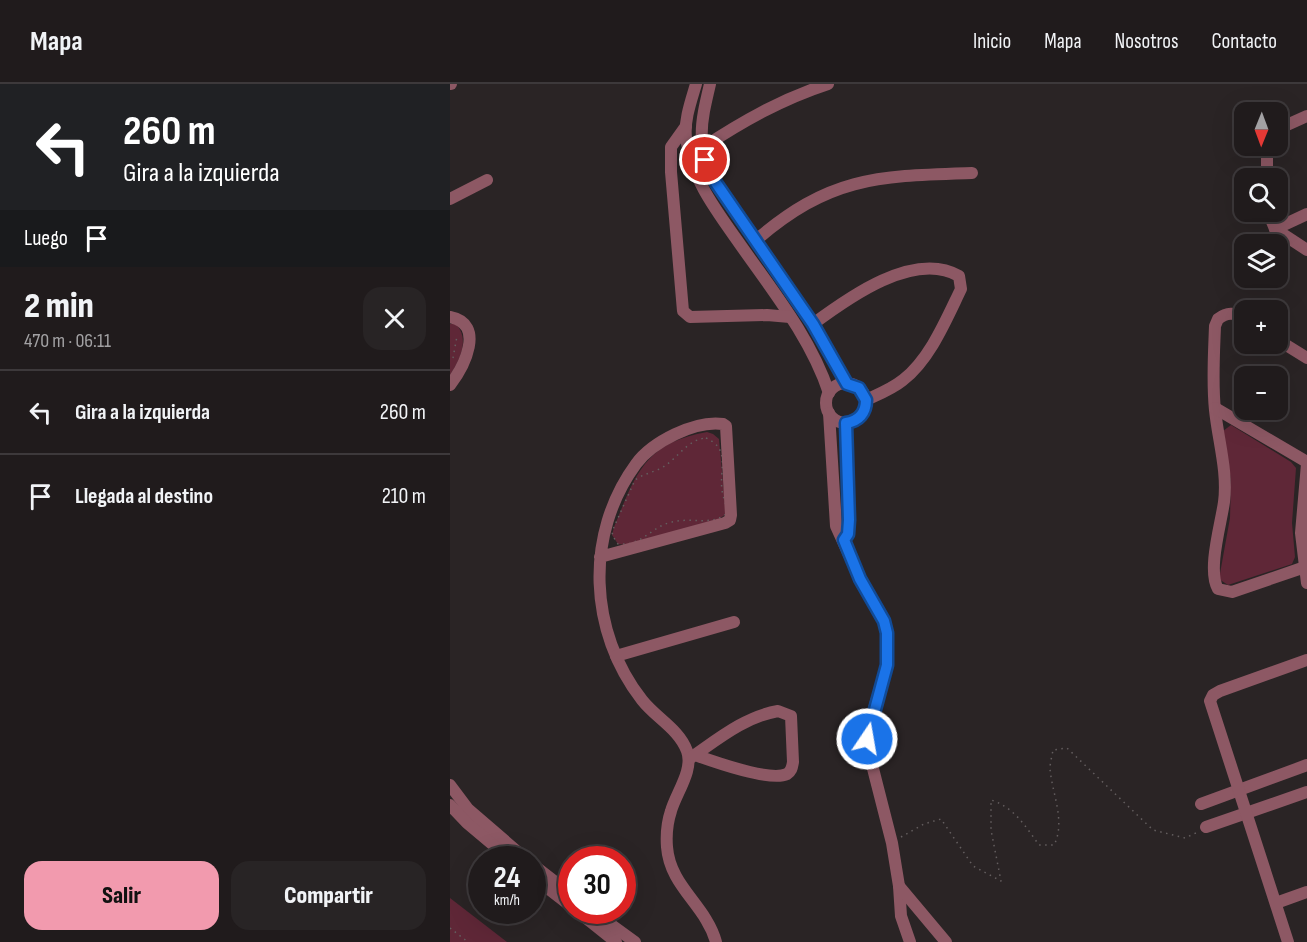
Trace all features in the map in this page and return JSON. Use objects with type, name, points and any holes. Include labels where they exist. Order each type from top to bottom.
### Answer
[{"type":"street","points":[[696,84],[686,126],[687,146],[692,164],[706,195],[816,358],[829,393],[827,406],[836,526],[860,579],[884,621],[887,633],[887,665],[867,739],[873,773],[892,843],[899,885],[901,916],[910,942]]},
{"type":"street","points":[[710,84],[702,122],[702,148],[705,160],[716,183],[813,324],[847,384]]},
{"type":"street","points":[[702,148],[754,115],[805,91],[828,84]]},
{"type":"street","points":[[1288,125],[1307,116]]},
{"type":"street","points":[[686,126],[671,147],[671,172],[683,311],[690,316],[790,317]]},
{"type":"street","points":[[755,241],[796,208],[839,188],[888,176],[972,173]]},
{"type":"street","points":[[450,199],[487,180]]},
{"type":"street","points":[[1275,228],[1307,214]]},
{"type":"street","points":[[1272,222],[1275,228],[1307,250]]},
{"type":"street","points":[[813,324],[866,287],[897,275],[921,269],[934,269],[945,270],[959,276],[961,289],[923,358],[904,380],[866,400]]},
{"type":"street","points":[[1234,314],[1223,315],[1215,326],[1215,408],[1224,479],[1224,499],[1214,567],[1215,584],[1218,589],[1232,592],[1305,567]]},
{"type":"street","points":[[450,317],[465,324],[469,341],[465,362],[450,385]]},
{"type":"street","points":[[1288,346],[1307,358]]},
{"type":"street","points":[[829,393],[840,385],[847,384],[859,388],[866,400],[863,413],[859,418],[846,423],[833,418],[829,413]]},
{"type":"street","points":[[1215,408],[1307,463],[1301,533],[1307,583]]},
{"type":"street","points":[[600,557],[730,520],[732,516],[726,426],[715,423],[679,432],[661,441],[640,458],[614,501],[600,557],[601,607],[604,623],[616,656],[628,680],[643,701],[679,737],[692,757],[764,775],[788,773],[792,770],[793,762],[791,716],[778,711],[742,724],[692,757],[668,822],[668,853],[673,873],[704,915],[716,942]]},
{"type":"street","points":[[844,540],[848,534],[849,520],[846,423]]},
{"type":"street","points":[[616,656],[734,622]]},
{"type":"street","points":[[1288,942],[1210,705],[1211,698],[1220,691],[1307,660]]},
{"type":"street","points":[[1201,804],[1307,765]]},
{"type":"street","points":[[450,785],[468,809],[511,846]]},
{"type":"street","points":[[1206,827],[1307,792]]},
{"type":"street","points":[[450,805],[467,823],[495,846]]},
{"type":"street","points":[[546,875],[558,884]]},
{"type":"street","points":[[899,885],[946,942]]},
{"type":"street","points":[[546,887],[558,896]]},
{"type":"street","points":[[1276,903],[1307,892]]},
{"type":"street","points":[[594,924],[616,942]]},
{"type":"street","points":[[610,924],[634,942]]},
{"type":"path","points":[[451,363],[457,332]]},
{"type":"path","points":[[706,438],[715,442],[720,448],[723,473],[722,491],[727,505],[726,513],[716,520],[674,521],[655,529],[642,540],[626,545],[618,544],[612,535],[635,480],[664,467],[699,439],[706,438]]},
{"type":"path","points":[[892,843],[924,824],[941,819],[973,866],[1001,881],[991,830],[991,800],[1002,803],[1019,818],[1039,845],[1054,845],[1059,836],[1058,815],[1050,767],[1053,750],[1067,748],[1153,830],[1185,838],[1206,827]]},
{"type":"path","points":[[450,928],[468,942]]},
{"type":"shaded area","points":[[450,324],[456,324],[463,343],[460,356],[450,375]]},
{"type":"shaded area","points":[[1231,425],[1291,462],[1296,468],[1292,523],[1295,557],[1292,564],[1228,585],[1219,579],[1230,518],[1231,480],[1223,431]]},
{"type":"shaded area","points":[[707,432],[719,439],[726,514],[719,519],[626,545],[618,544],[612,535],[614,527],[629,491],[645,464],[669,444]]},
{"type":"shaded area","points":[[450,898],[468,912],[468,924],[484,924],[507,942],[450,942]]},
{"type":"route","points":[[705,160],[716,183],[813,324],[847,384],[859,388],[866,400],[866,407],[859,418],[846,423],[849,520],[848,534],[844,540],[853,565],[884,621],[887,633],[887,665],[867,739]]}]
